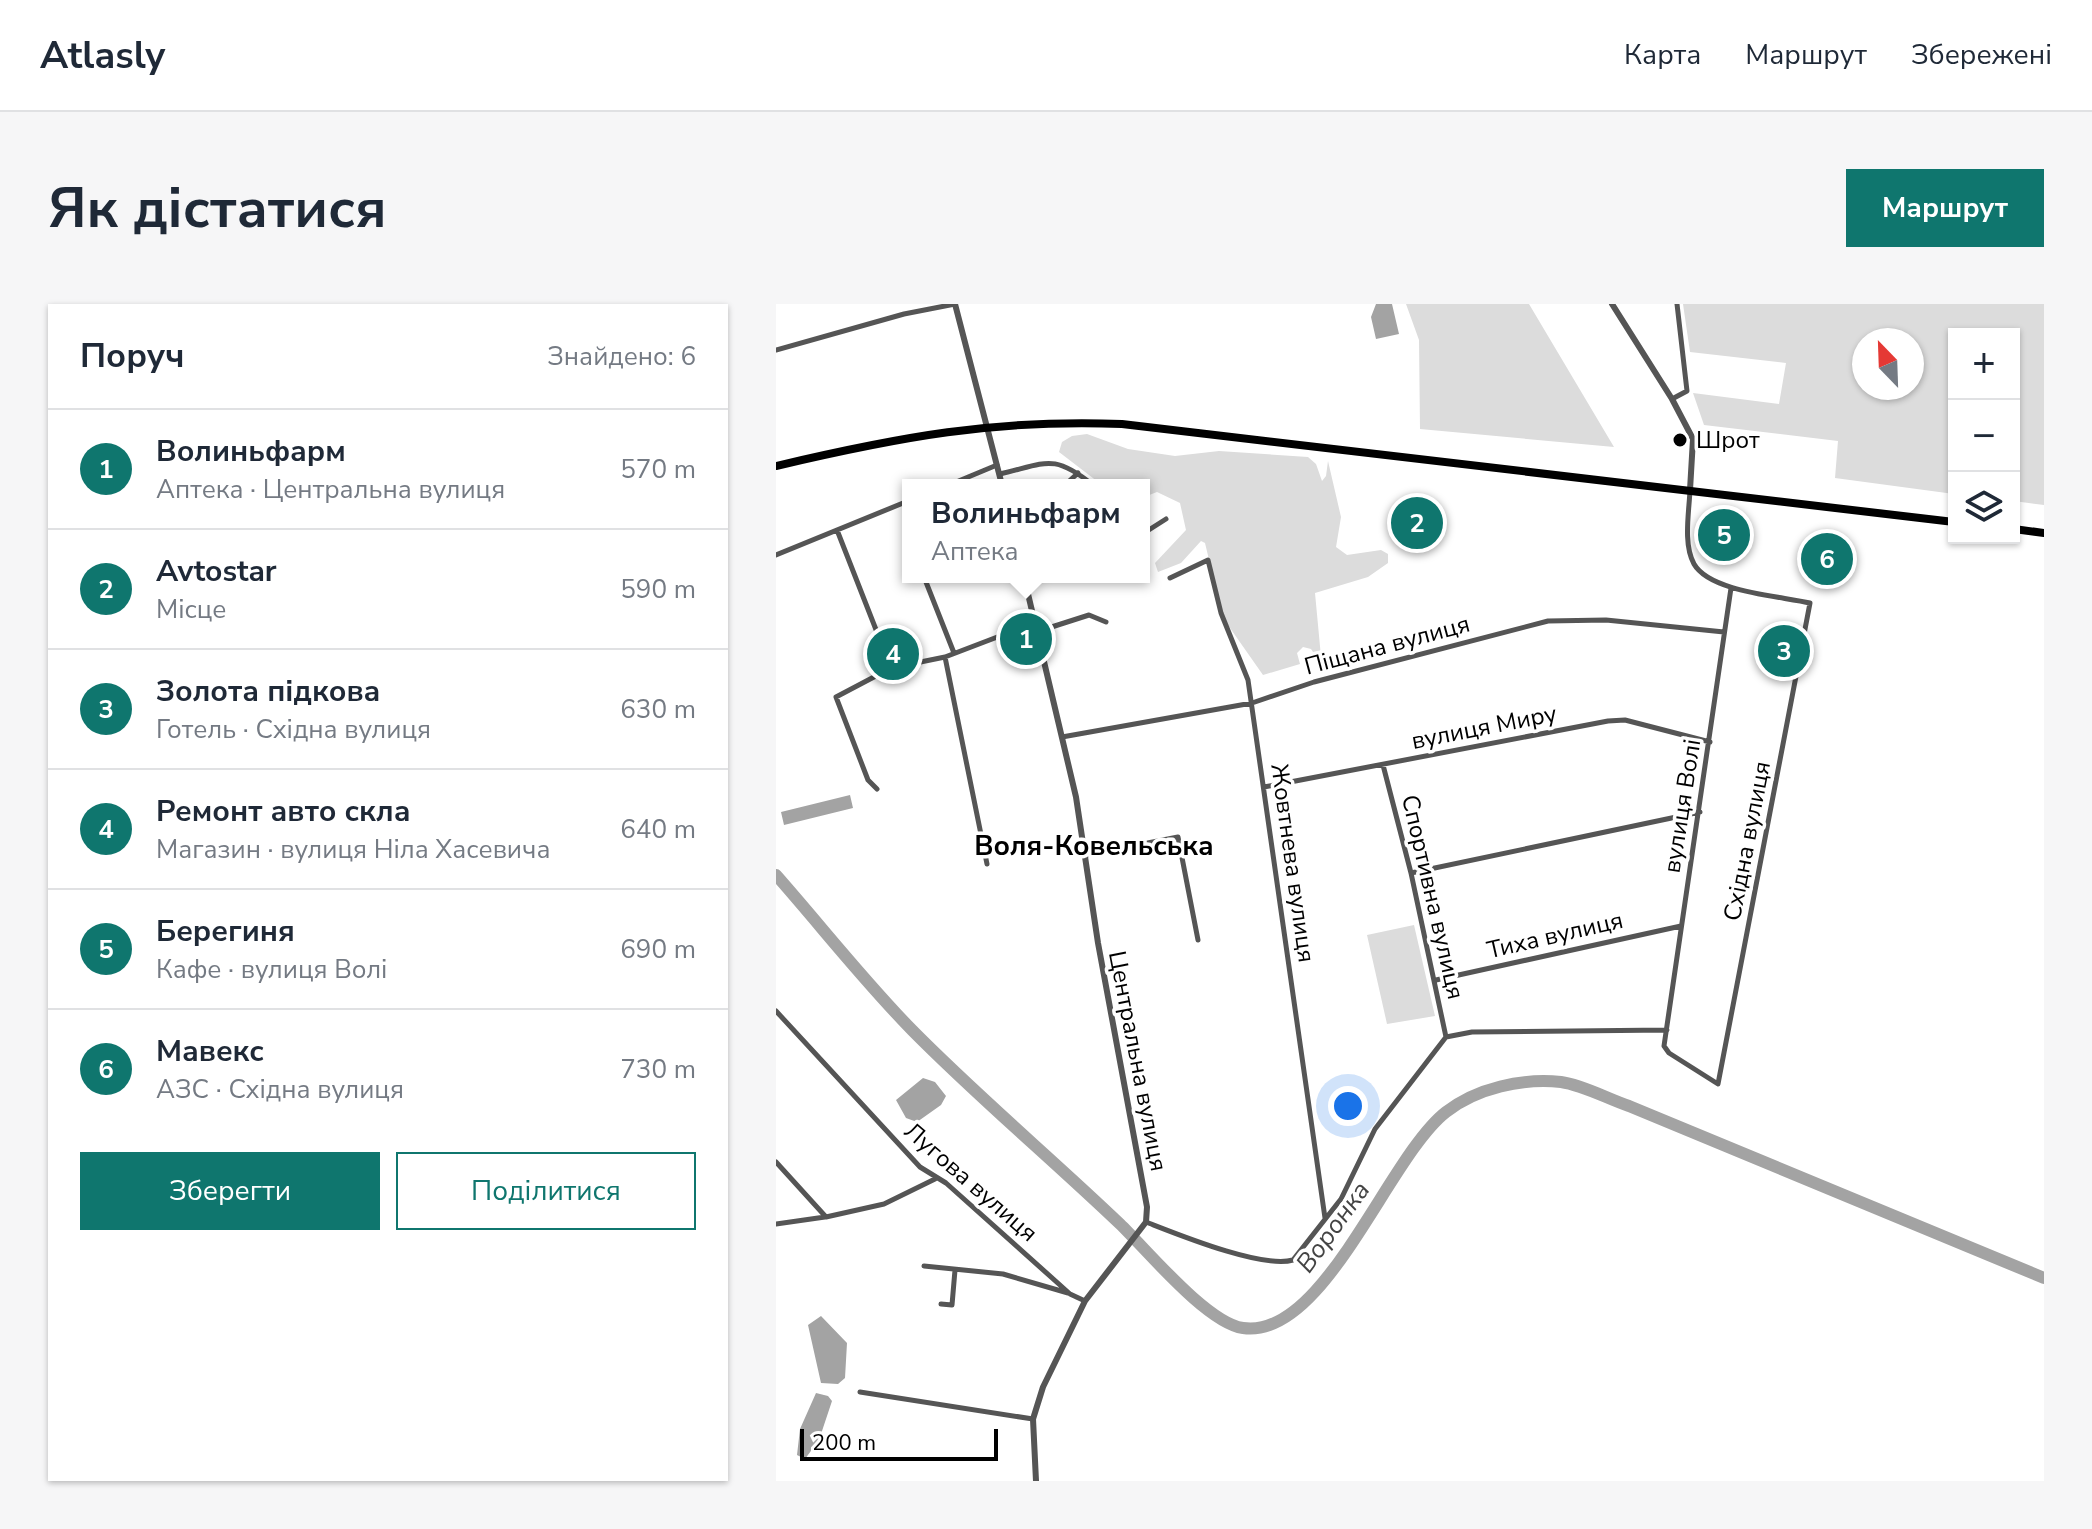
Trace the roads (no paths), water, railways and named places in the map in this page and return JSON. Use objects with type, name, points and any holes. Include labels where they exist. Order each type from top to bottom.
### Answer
[{"type":"highway","points":[[776,466],[895,438],[987,426],[1122,424],[1948,521]]},
{"type":"highway","points":[[2020,530],[2044,533]]},
{"type":"street","points":[[776,350],[955,304],[1001,479]]},
{"type":"street","points":[[1612,304],[1672,399],[1693,439],[1688,521],[1693,562],[1700,573],[1731,588]]},
{"type":"street","points":[[1672,399],[1687,391],[1677,304]]},
{"type":"street","points":[[1000,474],[1054,462],[1065,463],[1086,479]]},
{"type":"street","points":[[963,479],[997,465]]},
{"type":"street","points":[[1072,479],[1078,473]]},
{"type":"street","points":[[776,555],[902,503]]},
{"type":"street","points":[[1150,529],[1166,519]]},
{"type":"street","points":[[837,530],[891,668]]},
{"type":"street","name":"Жовтнева вулиця","points":[[1170,578],[1208,560],[1221,613],[1245,670],[1325,1218]]},
{"type":"street","points":[[926,583],[954,653]]},
{"type":"street","name":"Центральна вулиця","points":[[1025,583],[1087,855],[1098,943],[1141,1167],[1146,1222]]},
{"type":"street","name":"Східна вулиця","points":[[1667,1030],[1664,1046],[1669,1053],[1718,1084],[1810,603],[1731,588]]},
{"type":"street","name":"вулиця Волі","points":[[1667,1030],[1731,588]]},
{"type":"street","points":[[1036,632],[1089,615],[1106,622]]},
{"type":"street","name":"Піщана вулиця","points":[[1062,737],[1252,703],[1314,682],[1548,621],[1606,620],[1724,632]]},
{"type":"street","points":[[877,789],[868,780],[836,697],[891,668],[945,657],[1034,623]]},
{"type":"street","points":[[945,657],[987,864]]},
{"type":"street","name":"вулиця Миру","points":[[1264,787],[1608,721],[1625,720],[1710,742]]},
{"type":"street","name":"Спортивна вулиця","points":[[1383,765],[1436,980],[1446,1037]]},
{"type":"street","points":[[1411,873],[1700,812]]},
{"type":"street","points":[[1087,855],[1178,837],[1198,940]]},
{"type":"street","name":"Тиха вулиця","points":[[1436,980],[1681,926]]},
{"type":"street","name":"Лугова вулиця","points":[[776,1011],[920,1167],[946,1183],[1070,1294],[1085,1301]]},
{"type":"street","points":[[1036,1480],[1033,1419],[1043,1387],[1085,1301],[1146,1222],[1200,1243],[1284,1263],[1293,1260],[1309,1243],[1352,1181],[1375,1129],[1446,1037],[1472,1032],[1667,1030]]},
{"type":"street","points":[[776,1162],[826,1217]]},
{"type":"street","points":[[776,1224],[884,1204],[935,1179]]},
{"type":"street","points":[[924,1266],[1003,1274],[1070,1294]]},
{"type":"street","points":[[941,1304],[952,1305],[955,1270]]},
{"type":"street","points":[[860,1392],[1033,1419]]},
{"type":"waterway","name":"Воронка","points":[[776,875],[877,992],[937,1055],[1120,1224],[1195,1300],[1228,1323],[1243,1328],[1273,1324],[1301,1306],[1328,1277],[1401,1166],[1446,1112],[1500,1086],[1546,1081],[1587,1089],[2044,1278]]},
{"type":"place","name":"Шрот","points":[[1680,440]]},
{"type":"place","name":"Avtostar","points":[[1417,523]]},
{"type":"place","name":"Берегиня","points":[[1724,535]]},
{"type":"place","name":"Мавекс","points":[[1827,559]]},
{"type":"place","name":"Волиньфарм","points":[[1026,639]]},
{"type":"place","name":"Золота підкова","points":[[1784,651]]},
{"type":"place","name":"Ремонт авто скла","points":[[893,654]]},
{"type":"district","name":"Воля-Ковельська","points":[[1094,846]]}]
